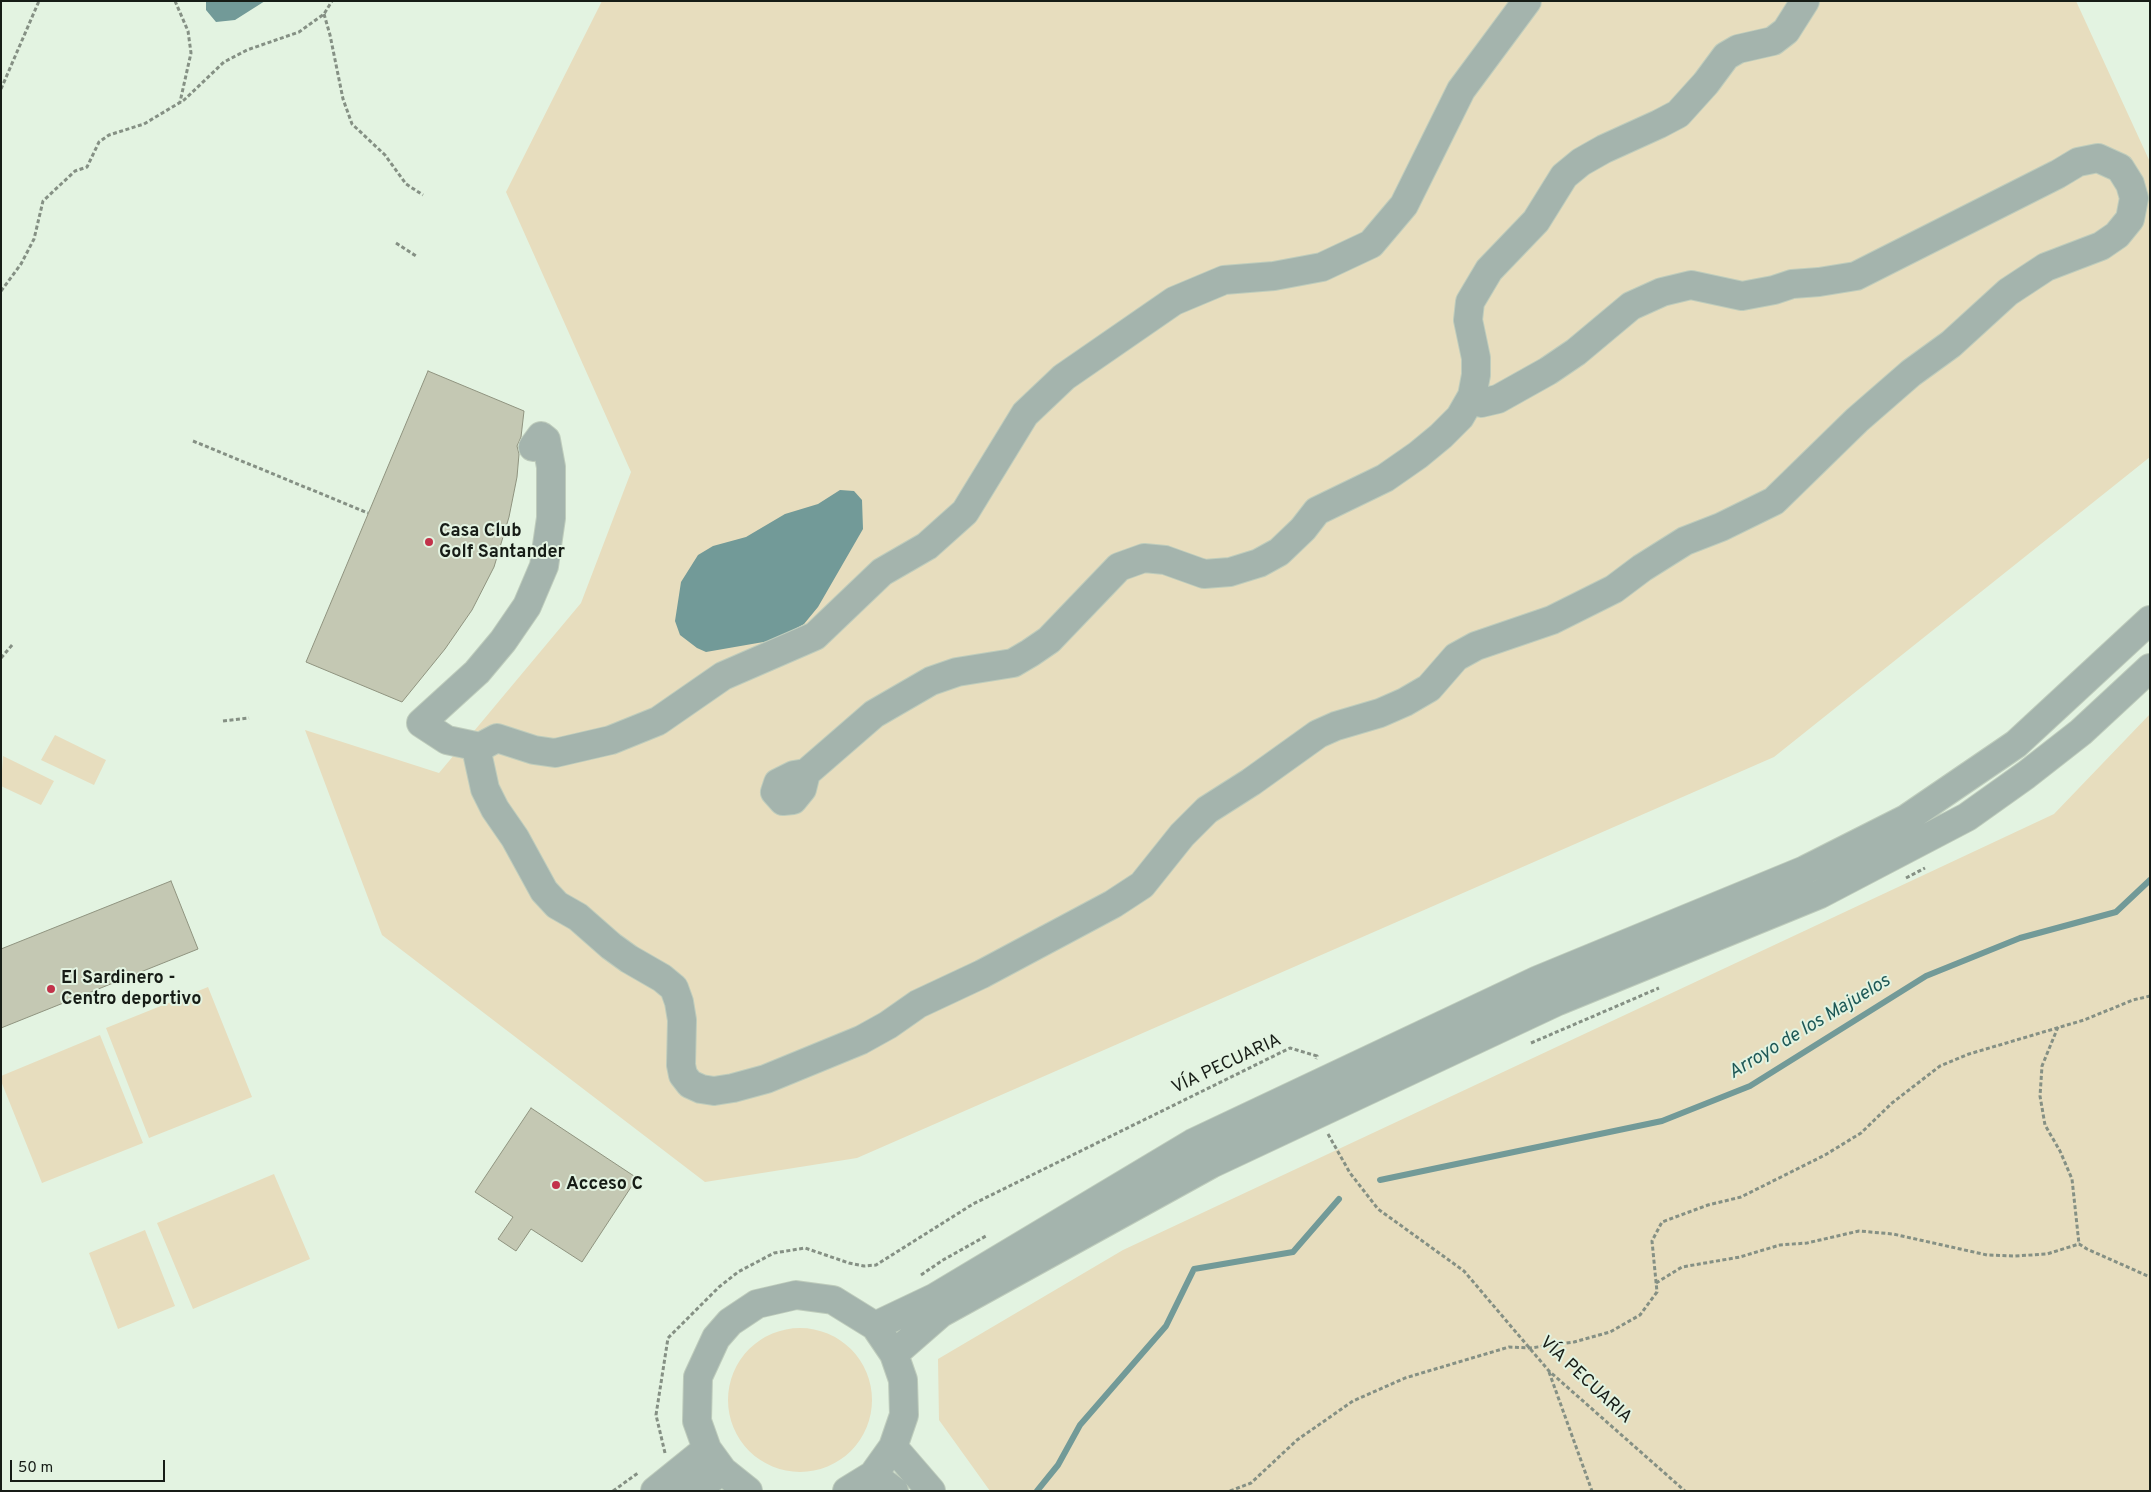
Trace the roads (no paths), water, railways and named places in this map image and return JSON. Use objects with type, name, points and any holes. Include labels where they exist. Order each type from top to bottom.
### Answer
[{"type":"street","points":[[533,447],[542,436],[546,440],[551,467],[550,518],[544,566],[527,606],[504,641],[477,672],[421,723],[447,740],[480,747],[496,738],[534,750],[554,753],[611,740],[658,721],[723,676],[815,636],[882,572],[927,546],[965,512],[1026,414],[1064,377],[1174,301],[1224,280],[1274,276],[1322,267],[1371,244],[1404,205],[1461,90],[1527,1]]},
{"type":"street","points":[[806,773],[874,714],[930,681],[957,672],[1013,662],[1030,653],[1049,640],[1119,567],[1144,558],[1165,560],[1204,574],[1230,572],[1259,563],[1279,552],[1303,529],[1317,511],[1385,478],[1418,455],[1460,417],[1472,396],[1476,375],[1476,358],[1468,320],[1470,302],[1489,270],[1536,221],[1564,176],[1581,162],[1604,149],[1678,114],[1706,83],[1726,56],[1738,49],[1773,41],[1786,31],[1805,1]]},
{"type":"street","points":[[480,747],[478,757],[485,789],[494,809],[515,838],[544,891],[557,905],[578,917],[629,960],[662,978],[674,988],[682,1020],[680,1065],[683,1075],[690,1084],[701,1089],[714,1091],[766,1079],[861,1040],[927,999],[982,974],[1113,904],[1142,884],[1182,835],[1207,810],[1251,782],[1318,734],[1336,726],[1380,713],[1405,702],[1429,688],[1456,657],[1476,646],[1552,620],[1614,589],[1642,568],[1685,541],[1721,527],[1774,501],[1857,420],[1911,373],[1951,344],[2008,292],[2046,267],[2101,246],[2117,235],[2130,219],[2134,198],[2130,184],[2120,168],[2098,158],[2078,162],[2058,174],[1856,276],[1792,284],[1774,290],[1742,296],[1692,285],[1662,292],[1630,306],[1576,352],[1531,380],[1498,398],[1481,403],[1472,396]]},
{"type":"street","points":[[875,1326],[934,1298],[1193,1144],[1317,1120],[1538,980],[1805,870],[1906,819],[2016,744],[2150,620]]},
{"type":"street","points":[[894,1354],[941,1313],[1210,1164],[1317,1120],[1558,1000],[1820,894],[1967,817],[2026,775],[2081,732],[2150,668]]},
{"type":"street","points":[[748,1491],[723,1471],[707,1449],[697,1421],[698,1377],[716,1338],[730,1322],[757,1304],[796,1295],[834,1300],[875,1326],[894,1354],[903,1380],[904,1415],[883,1483],[847,1491]]},
{"type":"street","points":[[893,1447],[931,1491]]},
{"type":"street","points":[[655,1491],[707,1449]]},
{"type":"street","points":[[692,1491],[723,1471]]},
{"type":"water","points":[[206,1],[265,1],[235,20],[216,22],[206,10]]},
{"type":"water","points":[[840,490],[854,491],[862,500],[863,529],[818,607],[804,624],[775,640],[706,652],[697,648],[680,635],[675,621],[681,582],[698,555],[713,546],[746,537],[785,514],[818,504]]},
{"type":"waterway","name":"Arroyo de los Majuelos","points":[[1380,1180],[1662,1121],[1750,1086],[1926,976],[2020,938],[2116,912],[2150,880]]},
{"type":"waterway","name":"Arroyo de los Majuelos","points":[[1037,1491],[1058,1465],[1080,1425],[1166,1326],[1194,1269],[1293,1252],[1339,1199]]},
{"type":"place","name":"Casa Club Golf Santander","points":[[429,542]]},
{"type":"place","name":"El Sardinero - Centro deportivo","points":[[51,989]]},
{"type":"place","name":"Acceso C","points":[[556,1185]]}]
